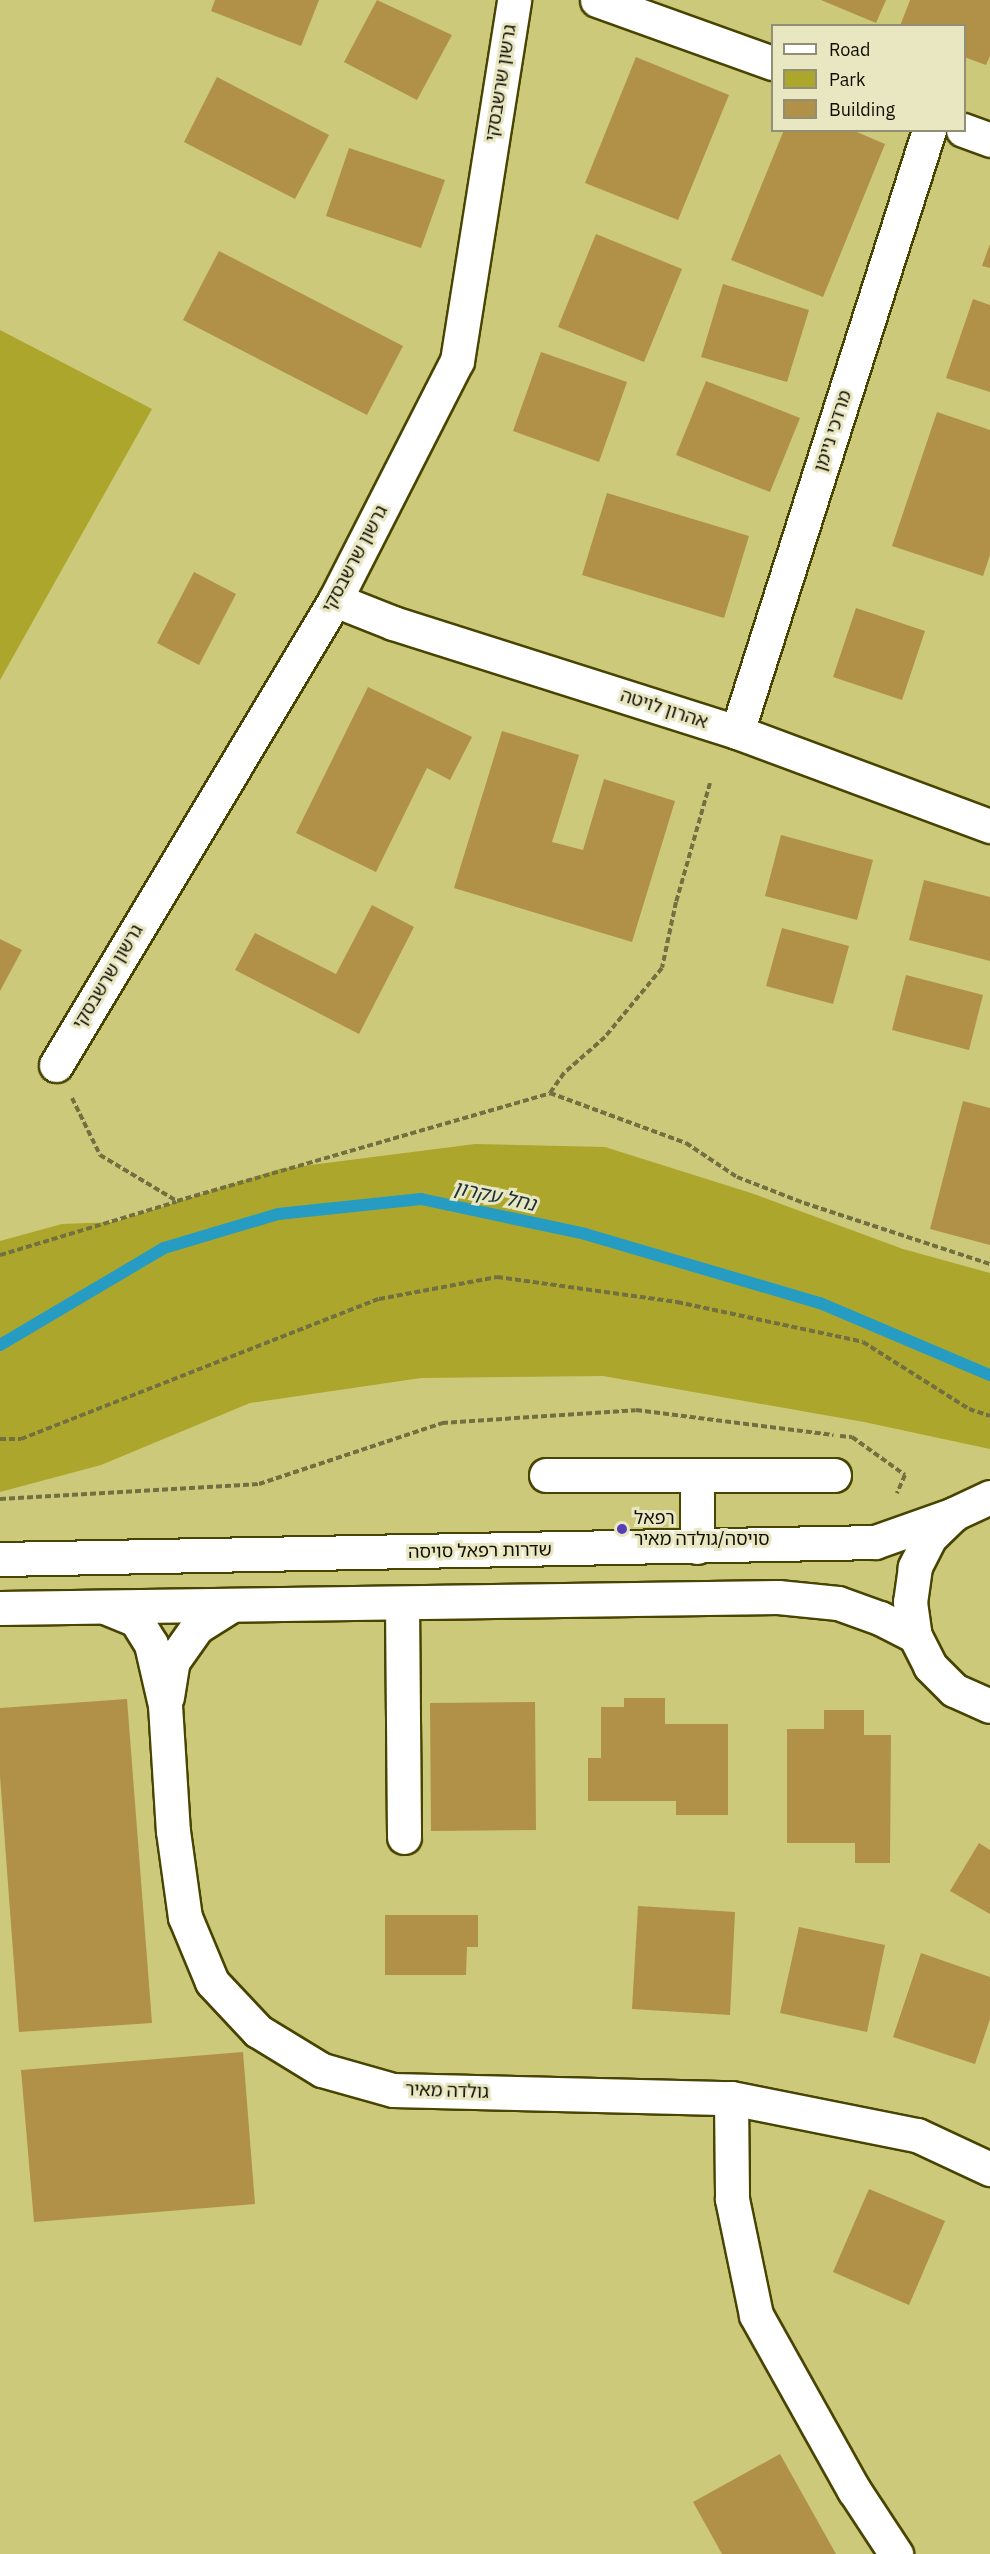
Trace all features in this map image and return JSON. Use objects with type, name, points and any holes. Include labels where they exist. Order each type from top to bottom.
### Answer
[{"type":"street","name":"גרשון שרשבסקי","points":[[56,1065],[335,600],[457,361],[514,0]]},
{"type":"street","points":[[597,0],[771,63]]},
{"type":"street","points":[[966,131],[990,140]]},
{"type":"street","name":"מרדכי ניימן","points":[[737,732],[928,132]]},
{"type":"street","name":"אהרון לויטה","points":[[335,600],[393,623],[737,732],[990,826]]},
{"type":"street","points":[[546,1475],[834,1475]]},
{"type":"street","points":[[697,1475],[697,1547]]},
{"type":"street","points":[[990,1497],[954,1514],[930,1537],[915,1568],[910,1602],[915,1636],[942,1678],[969,1698],[990,1706]]},
{"type":"street","name":"שדרות רפאל סויסה","points":[[0,1559],[874,1542],[954,1514]]},
{"type":"street","points":[[0,1608],[229,1607],[778,1597],[838,1603],[880,1618],[915,1636]]},
{"type":"street","points":[[402,1604],[404,1837]]},
{"type":"street","name":"גולדה מאיר","points":[[165,1705],[173,1661],[197,1627],[229,1607]]},
{"type":"street","name":"גולדה מאיר","points":[[107,1608],[136,1620],[150,1644],[165,1705],[173,1831],[185,1917],[212,1982],[258,2031],[322,2070],[393,2090],[731,2098],[917,2135],[990,2169]]},
{"type":"street","points":[[731,2098],[732,2199],[756,2315],[854,2490],[896,2554]]},
{"type":"path","points":[[550,1093],[564,1073],[605,1037],[662,968],[676,902],[710,783]]},
{"type":"path","points":[[56,1065],[100,1155],[177,1202]]},
{"type":"path","points":[[0,1255],[550,1093],[686,1143],[737,1177],[804,1203],[990,1264]]},
{"type":"path","points":[[0,1439],[21,1439],[379,1299],[497,1277],[677,1302],[862,1342],[969,1409],[990,1416]]},
{"type":"path","points":[[0,1499],[259,1484],[442,1423],[636,1410],[852,1437],[905,1475],[874,1542]]},
{"type":"green space","points":[[0,330],[152,409],[0,680]]},
{"type":"green space","points":[[475,1144],[605,1147],[751,1193],[903,1249],[990,1273],[990,1449],[864,1422],[603,1376],[421,1378],[250,1403],[101,1465],[0,1492],[0,1241],[62,1224],[115,1222],[279,1169]]},
{"type":"building","points":[[215,0],[319,0],[301,46],[211,11]]},
{"type":"building","points":[[377,0],[452,35],[417,100],[344,62]]},
{"type":"building","points":[[821,0],[886,0],[876,23]]},
{"type":"building","points":[[910,0],[990,0],[990,56],[986,65],[966,58],[966,24],[901,24]]},
{"type":"building","points":[[636,57],[729,95],[678,220],[585,183]]},
{"type":"building","points":[[217,77],[329,135],[295,199],[184,142]]},
{"type":"building","points":[[783,132],[857,132],[885,144],[823,297],[731,260]]},
{"type":"building","points":[[349,148],[445,180],[421,248],[326,216]]},
{"type":"building","points":[[596,234],[682,269],[644,362],[558,327]]},
{"type":"building","points":[[990,244],[990,268],[982,266]]},
{"type":"building","points":[[219,251],[403,346],[367,415],[183,320]]},
{"type":"building","points":[[723,284],[809,310],[787,382],[701,357]]},
{"type":"building","points":[[973,299],[990,305],[990,392],[946,378]]},
{"type":"building","points":[[541,352],[627,382],[599,462],[513,431]]},
{"type":"building","points":[[706,381],[800,418],[770,492],[676,455]]},
{"type":"building","points":[[937,412],[990,430],[990,555],[983,576],[892,546]]},
{"type":"building","points":[[607,493],[749,536],[724,618],[582,575]]},
{"type":"building","points":[[194,572],[236,594],[199,665],[157,643]]},
{"type":"building","points":[[856,608],[925,631],[902,700],[833,677]]},
{"type":"building","points":[[368,687],[472,737],[450,780],[427,768],[376,872],[296,833]]},
{"type":"building","points":[[502,731],[579,755],[552,842],[583,850],[604,779],[675,801],[632,942],[454,888]]},
{"type":"building","points":[[781,835],[873,860],[857,920],[765,896]]},
{"type":"building","points":[[924,880],[990,897],[990,961],[909,940]]},
{"type":"building","points":[[372,905],[414,927],[359,1034],[235,970],[255,933],[336,974]]},
{"type":"building","points":[[782,928],[849,946],[833,1004],[766,986]]},
{"type":"building","points":[[0,939],[22,950],[0,991]]},
{"type":"building","points":[[906,975],[983,995],[969,1050],[892,1030]]},
{"type":"building","points":[[963,1101],[990,1108],[990,1245],[930,1229]]},
{"type":"building","points":[[624,1698],[665,1698],[665,1724],[728,1724],[728,1815],[676,1815],[676,1801],[588,1801],[588,1758],[601,1758],[601,1707],[624,1707]]},
{"type":"building","points":[[127,1699],[152,2023],[19,2032],[0,1776],[0,1708]]},
{"type":"building","points":[[535,1702],[536,1830],[431,1831],[430,1703]]},
{"type":"building","points":[[824,1710],[864,1710],[864,1735],[891,1735],[890,1863],[855,1863],[855,1843],[787,1843],[787,1729],[824,1729]]},
{"type":"building","points":[[979,1843],[990,1850],[990,1914],[950,1891]]},
{"type":"building","points":[[638,1906],[735,1912],[730,2015],[632,2009]]},
{"type":"building","points":[[385,1915],[478,1915],[478,1947],[467,1947],[466,1975],[385,1975]]},
{"type":"building","points":[[799,1927],[885,1945],[867,2032],[780,2013]]},
{"type":"building","points":[[921,1953],[990,1977],[990,2019],[975,2064],[893,2037]]},
{"type":"building","points":[[243,2052],[255,2204],[34,2222],[21,2070]]},
{"type":"building","points":[[869,2189],[945,2221],[909,2305],[833,2272]]},
{"type":"building","points":[[780,2454],[836,2554],[722,2554],[693,2502]]},
{"type":"waterway","name":"נחל עקרון","points":[[0,1345],[164,1248],[278,1214],[421,1199],[585,1234],[820,1303],[990,1375]]},
{"type":"place","name":"רפאל סויסה/גולדה מאיר","points":[[622,1529]]}]
